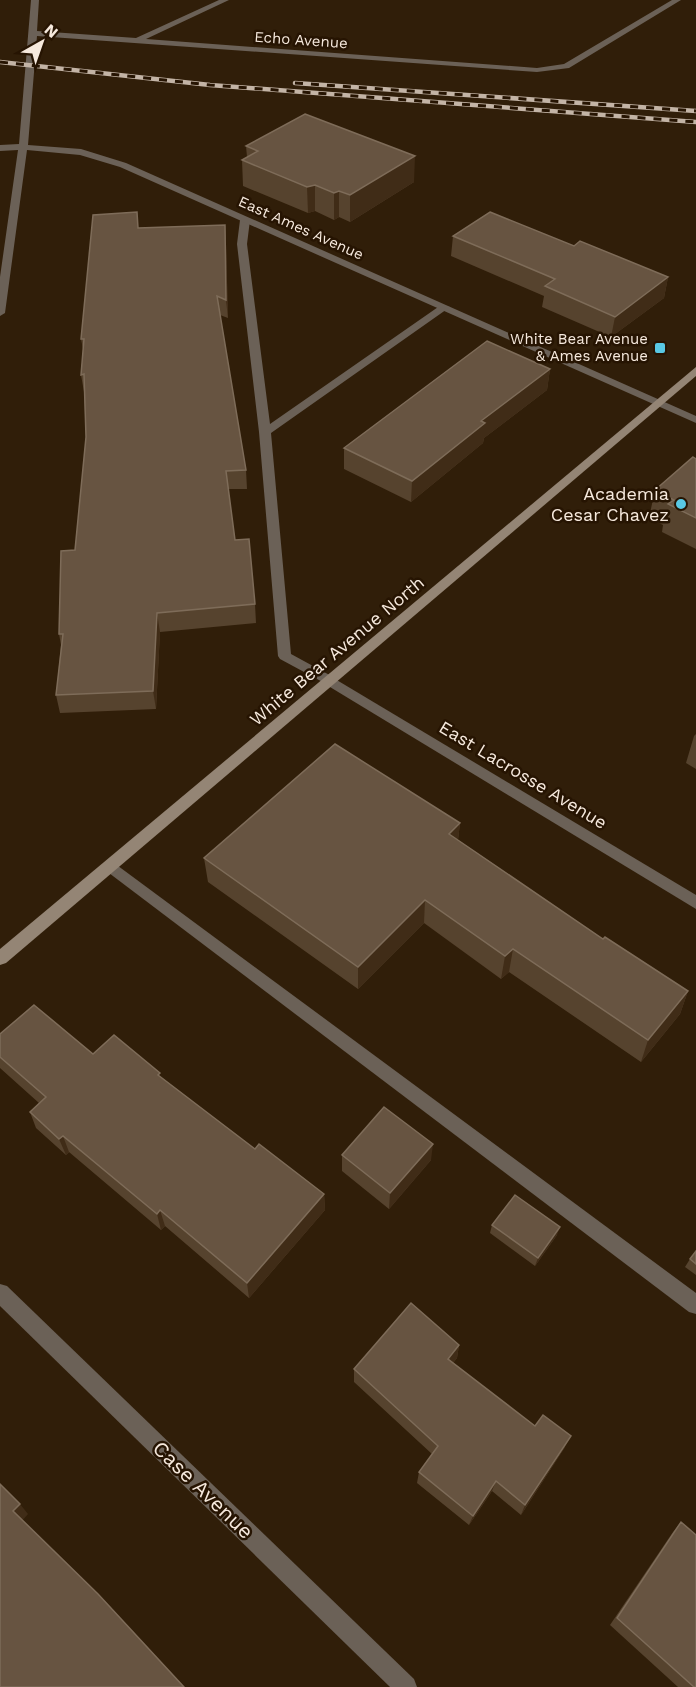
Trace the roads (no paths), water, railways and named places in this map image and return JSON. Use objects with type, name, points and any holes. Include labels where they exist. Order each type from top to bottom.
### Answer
[{"type":"main road","name":"White Bear Avenue North","points":[[0,958],[696,370]]},
{"type":"street","points":[[0,313],[23,147],[36,0]]},
{"type":"street","points":[[137,40],[225,0]]},
{"type":"street","name":"Echo Avenue","points":[[34,33],[516,70],[566,66],[677,0]]},
{"type":"street","name":"East Ames Avenue","points":[[0,147],[81,152],[102,157],[696,420]]},
{"type":"street","points":[[245,220],[242,244],[265,432],[445,308]]},
{"type":"street","name":"East Lacrosse Avenue","points":[[265,432],[285,656],[696,903]]},
{"type":"street","points":[[110,866],[696,1305]]},
{"type":"street","name":"Case Avenue","points":[[0,1293],[406,1687]]},
{"type":"railway","points":[[0,62],[210,85],[696,122]]},
{"type":"railway","points":[[295,83],[696,111]]},
{"type":"place","name":"White Bear Avenue & Ames Avenue","points":[[660,348]]},
{"type":"place","name":"Academia Cesar Chavez","points":[[681,504]]}]
